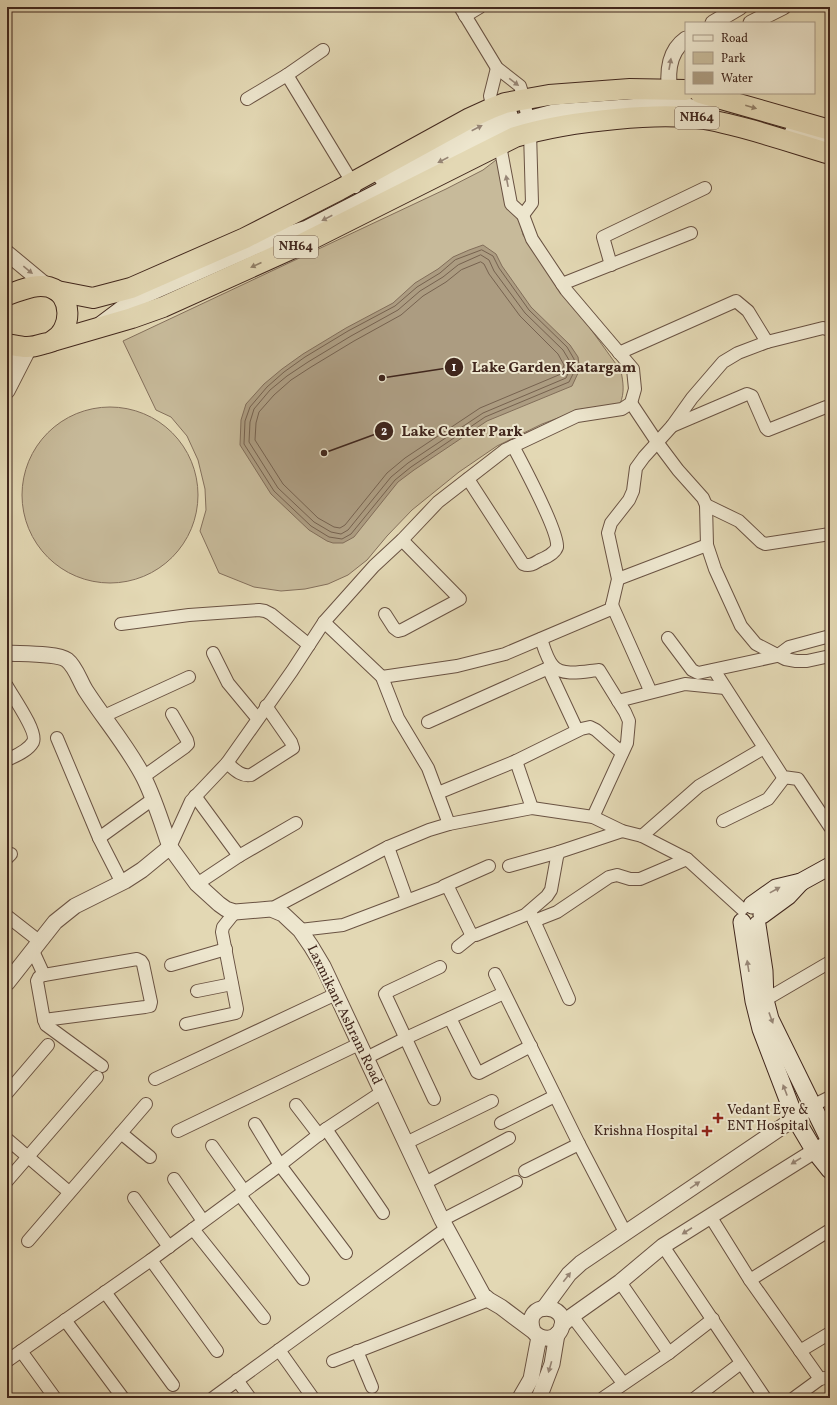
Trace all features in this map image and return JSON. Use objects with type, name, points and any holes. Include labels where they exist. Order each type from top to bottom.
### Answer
[{"type":"highway","name":"NH64","points":[[7,295],[33,286],[93,298],[131,288],[245,238],[354,186],[464,122],[496,126],[515,137],[528,115],[549,95],[623,89],[674,101],[684,116],[715,104],[830,130]]},
{"type":"highway","name":"NH64","points":[[14,349],[52,341],[163,307],[291,249],[496,126],[506,103],[528,115],[560,126],[588,121],[636,117],[674,101]]},
{"type":"highway","name":"NH64","points":[[715,104],[830,154]]},
{"type":"highway","points":[[52,341],[62,332],[67,321],[67,307],[53,289]]},
{"type":"main road","points":[[715,104],[830,143]]},
{"type":"main road","points":[[96,328],[137,298],[257,246],[307,228],[496,126]]},
{"type":"main road","points":[[257,246],[354,186]]},
{"type":"main road","points":[[93,298],[137,298]]},
{"type":"main road","points":[[751,915],[788,896],[801,882],[830,866]]},
{"type":"main road","points":[[751,915],[764,971],[765,1000],[770,1019],[830,1141]]},
{"type":"main road","points":[[751,915],[756,1014],[795,1118],[814,1150],[830,1170]]},
{"type":"street","points":[[480,7],[462,11],[497,68],[520,86],[528,115],[532,203],[523,215]]},
{"type":"street","points":[[714,22],[740,7]]},
{"type":"street","points":[[753,22],[783,7]]},
{"type":"street","points":[[674,101],[669,63],[673,53],[685,40]]},
{"type":"street","points":[[247,99],[287,75],[323,50]]},
{"type":"street","points":[[497,68],[490,96],[511,204],[523,215],[532,239],[562,284],[633,369],[635,389],[632,403],[657,442],[678,470],[703,498],[706,505],[707,545],[715,569],[741,626],[756,644],[777,656],[796,661],[807,661],[830,656]]},
{"type":"street","points":[[287,75],[354,186]]},
{"type":"street","points":[[611,265],[603,237],[705,188]]},
{"type":"street","points":[[562,284],[691,233]]},
{"type":"street","points":[[7,253],[53,289]]},
{"type":"street","points":[[619,353],[736,301],[748,310],[767,342]]},
{"type":"street","points":[[382,677],[457,666],[505,654],[611,609],[618,579],[608,528],[610,523],[630,500],[633,491],[636,468],[723,362],[738,353],[767,342],[823,328],[830,330]]},
{"type":"street","points":[[7,391],[14,349]]},
{"type":"street","points":[[672,426],[749,394],[752,396],[768,430],[826,407]]},
{"type":"street","points":[[7,983],[54,922],[66,912],[122,883],[142,870],[170,847],[194,796],[227,763],[324,622],[374,566],[402,540],[438,502],[505,450],[577,416],[622,409],[632,403]]},
{"type":"street","points":[[468,479],[523,564],[533,564],[547,557],[557,548],[556,540],[549,519],[513,446]]},
{"type":"street","points":[[706,505],[739,521],[765,544],[830,534]]},
{"type":"street","points":[[385,614],[394,628],[398,631],[460,599],[402,540]]},
{"type":"street","points":[[618,579],[707,545]]},
{"type":"street","points":[[612,604],[649,688]]},
{"type":"street","points":[[121,624],[189,615],[259,610],[271,614],[309,645]]},
{"type":"street","points":[[324,622],[382,677],[398,718],[428,768],[449,824]]},
{"type":"street","points":[[668,638],[695,672],[698,673],[777,656],[789,646],[830,636]]},
{"type":"street","points":[[541,639],[577,730]]},
{"type":"street","points":[[7,653],[48,655],[62,657],[68,660],[86,691],[143,777],[170,847],[197,884],[226,909],[236,912],[271,908],[388,847],[428,830],[449,824],[532,808],[593,818],[622,831],[642,836],[687,859],[751,915]]},
{"type":"street","points":[[213,653],[228,683],[257,718]]},
{"type":"street","points":[[428,722],[551,667],[561,671],[599,670],[629,721],[627,743],[593,818]]},
{"type":"street","points":[[714,670],[784,778]]},
{"type":"street","points":[[104,716],[189,676]]},
{"type":"street","points":[[618,701],[685,684],[726,688]]},
{"type":"street","points":[[7,686],[31,727],[34,737],[33,742],[27,749],[7,760]]},
{"type":"street","points":[[227,763],[245,776],[251,775],[293,748],[291,742],[266,706]]},
{"type":"street","points":[[143,777],[188,744],[172,714]]},
{"type":"street","points":[[438,793],[516,761],[577,730],[590,727],[596,730],[622,753]]},
{"type":"street","points":[[57,738],[99,838],[122,883]]},
{"type":"street","points":[[642,836],[699,786],[764,748]]},
{"type":"street","points":[[516,761],[532,808]]},
{"type":"street","points":[[723,821],[768,799],[784,778]]},
{"type":"street","points":[[784,778],[798,779],[830,827]]},
{"type":"street","points":[[194,796],[239,856]]},
{"type":"street","points":[[99,838],[153,800]]},
{"type":"street","points":[[197,884],[239,856],[296,823]]},
{"type":"street","points":[[510,866],[559,852],[622,831]]},
{"type":"street","points":[[388,847],[407,900]]},
{"type":"street","points":[[532,916],[550,892],[556,857],[559,852]]},
{"type":"street","points":[[458,947],[473,935],[532,916],[557,912],[609,877],[617,875],[630,879],[640,879],[687,859]]},
{"type":"street","points":[[300,930],[343,925],[444,886],[489,866]]},
{"type":"street","points":[[444,886],[448,888],[470,932],[473,935]]},
{"type":"street","name":"Laxmikant Ashram Road","points":[[271,908],[283,914],[300,930],[315,953],[360,1044],[445,1224],[480,1289],[495,1304]]},
{"type":"street","points":[[186,1024],[236,1013],[237,1009],[222,932],[224,927],[236,912]]},
{"type":"street","points":[[7,916],[36,946],[44,975]]},
{"type":"street","points":[[532,916],[569,999]]},
{"type":"street","points":[[171,965],[226,949]]},
{"type":"street","points":[[7,1181],[100,1071],[51,1030],[44,1020],[37,981],[39,977],[137,959],[143,964],[151,1002],[150,1006],[44,1020]]},
{"type":"street","points":[[765,1000],[829,965]]},
{"type":"street","points":[[434,1099],[385,994],[386,992],[440,967]]},
{"type":"street","points":[[494,974],[625,1232]]},
{"type":"street","points":[[197,991],[232,984]]},
{"type":"street","points":[[366,1058],[504,993]]},
{"type":"street","points":[[155,1079],[336,994]]},
{"type":"street","points":[[450,1018],[477,1072],[479,1073],[531,1046]]},
{"type":"street","points":[[178,1131],[360,1044]]},
{"type":"street","points":[[7,1092],[48,1045]]},
{"type":"street","points":[[7,1361],[169,1247],[322,1132],[382,1092]]},
{"type":"street","points":[[501,1123],[555,1096]]},
{"type":"street","points":[[520,1398],[531,1379],[537,1323],[574,1268],[812,1106],[830,1097]]},
{"type":"street","points":[[406,1143],[492,1101]]},
{"type":"street","points":[[28,1241],[146,1104]]},
{"type":"street","points":[[296,1105],[322,1132],[383,1213]]},
{"type":"street","points":[[255,1124],[280,1165],[346,1253]]},
{"type":"street","points":[[121,1133],[150,1157]]},
{"type":"street","points":[[425,1183],[509,1138]]},
{"type":"street","points":[[7,1139],[69,1192]]},
{"type":"street","points":[[333,1361],[357,1351],[495,1304],[537,1323],[549,1338],[663,1246],[830,1141]]},
{"type":"street","points":[[525,1171],[579,1144]]},
{"type":"street","points":[[212,1146],[242,1193],[302,1279]]},
{"type":"street","points":[[174,1179],[198,1225],[264,1318]]},
{"type":"street","points":[[213,1398],[445,1224],[516,1182]]},
{"type":"street","points":[[134,1198],[169,1247]]},
{"type":"street","points":[[710,1216],[750,1280],[800,1351],[825,1378],[794,1398]]},
{"type":"street","points":[[750,1280],[830,1230]]},
{"type":"street","points":[[663,1246],[765,1398]]},
{"type":"street","points":[[151,1260],[217,1351]]},
{"type":"street","points":[[620,1282],[669,1353]]},
{"type":"street","points":[[105,1292],[174,1385]]},
{"type":"street","points":[[537,1323],[550,1308],[558,1313],[564,1325],[623,1383]]},
{"type":"street","points":[[603,1398],[669,1353],[713,1319]]},
{"type":"street","points":[[65,1320],[123,1398]]},
{"type":"street","points":[[539,1398],[552,1364],[564,1325]]},
{"type":"street","points":[[800,1351],[830,1333]]},
{"type":"street","points":[[279,1350],[313,1398]]},
{"type":"street","points":[[20,1351],[55,1398]]},
{"type":"street","points":[[357,1351],[372,1387]]},
{"type":"street","points":[[695,1398],[741,1363]]},
{"type":"street","points":[[237,1380],[250,1398]]},
{"type":"green space","points":[[505,159],[523,235],[621,371],[623,391],[620,404],[582,409],[542,424],[497,446],[459,472],[412,510],[367,560],[348,575],[328,584],[305,589],[281,591],[254,587],[219,573],[200,531],[206,510],[205,489],[198,460],[187,436],[171,417],[156,410],[123,341],[446,189],[483,170],[496,160]]},
{"type":"green space","points":[[110,407],[127,409],[144,414],[166,427],[178,439],[194,469],[198,495],[196,512],[191,529],[178,551],[166,563],[136,579],[110,583],[93,581],[76,576],[54,563],[42,551],[26,521],[22,495],[24,478],[29,461],[42,439],[54,427],[84,411]]},
{"type":"water","points":[[483,245],[496,254],[502,266],[531,307],[570,345],[578,357],[579,371],[572,386],[487,421],[398,482],[354,537],[343,543],[333,543],[327,541],[309,530],[271,494],[240,445],[241,420],[246,404],[264,384],[303,354],[346,328],[393,303],[415,283],[438,269],[453,257]]},
{"type":"place","name":"Lake Garden,Katargam","points":[[382,378]]},
{"type":"place","name":"Lake Center Park","points":[[324,453]]},
{"type":"place","name":"Vedant Eye & ENT Hospital","points":[[718,1118]]},
{"type":"place","name":"Krishna Hospital","points":[[707,1131]]}]
